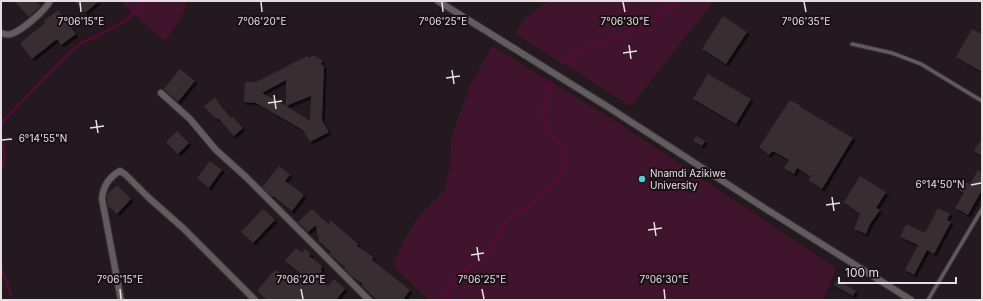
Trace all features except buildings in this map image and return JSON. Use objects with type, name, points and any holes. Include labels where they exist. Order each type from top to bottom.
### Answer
[{"type":"street","points":[[1,33],[10,34],[21,28],[44,10],[50,1]]},
{"type":"street","points":[[438,1],[608,107],[772,213],[911,300]]},
{"type":"street","points":[[161,93],[190,119],[216,150],[246,177],[370,300]]},
{"type":"street","points":[[121,300],[102,199],[102,190],[113,175],[120,171],[183,228],[255,300]]},
{"type":"lane","points":[[852,44],[892,53],[921,64],[982,101]]},
{"type":"lane","points":[[928,300],[982,209]]},
{"type":"shaded area","points":[[120,1],[187,1],[183,14],[165,42]]},
{"type":"shaded area","points":[[548,1],[714,1],[631,106],[515,34],[522,21]]},
{"type":"shaded area","points":[[492,46],[617,122],[836,268],[823,300],[429,300],[393,266],[406,236],[421,214],[444,191],[450,166],[451,139],[469,87]]},
{"type":"waterway","points":[[1,126],[5,119],[70,52],[81,43],[124,22],[141,6],[144,1]]},
{"type":"waterway","points":[[562,63],[579,50],[625,35],[650,22],[676,1]]},
{"type":"waterway","points":[[446,300],[446,294],[455,276],[481,259],[492,247],[506,222],[531,204],[556,181],[563,169],[564,160],[559,143],[544,123],[543,112],[550,81]]},
{"type":"waterway","points":[[1,139],[5,158],[1,168]]},
{"type":"waterway","points":[[1,267],[11,294]]},
{"type":"place","name":"Nnamdi Azikiwe University","points":[[642,179]]}]
